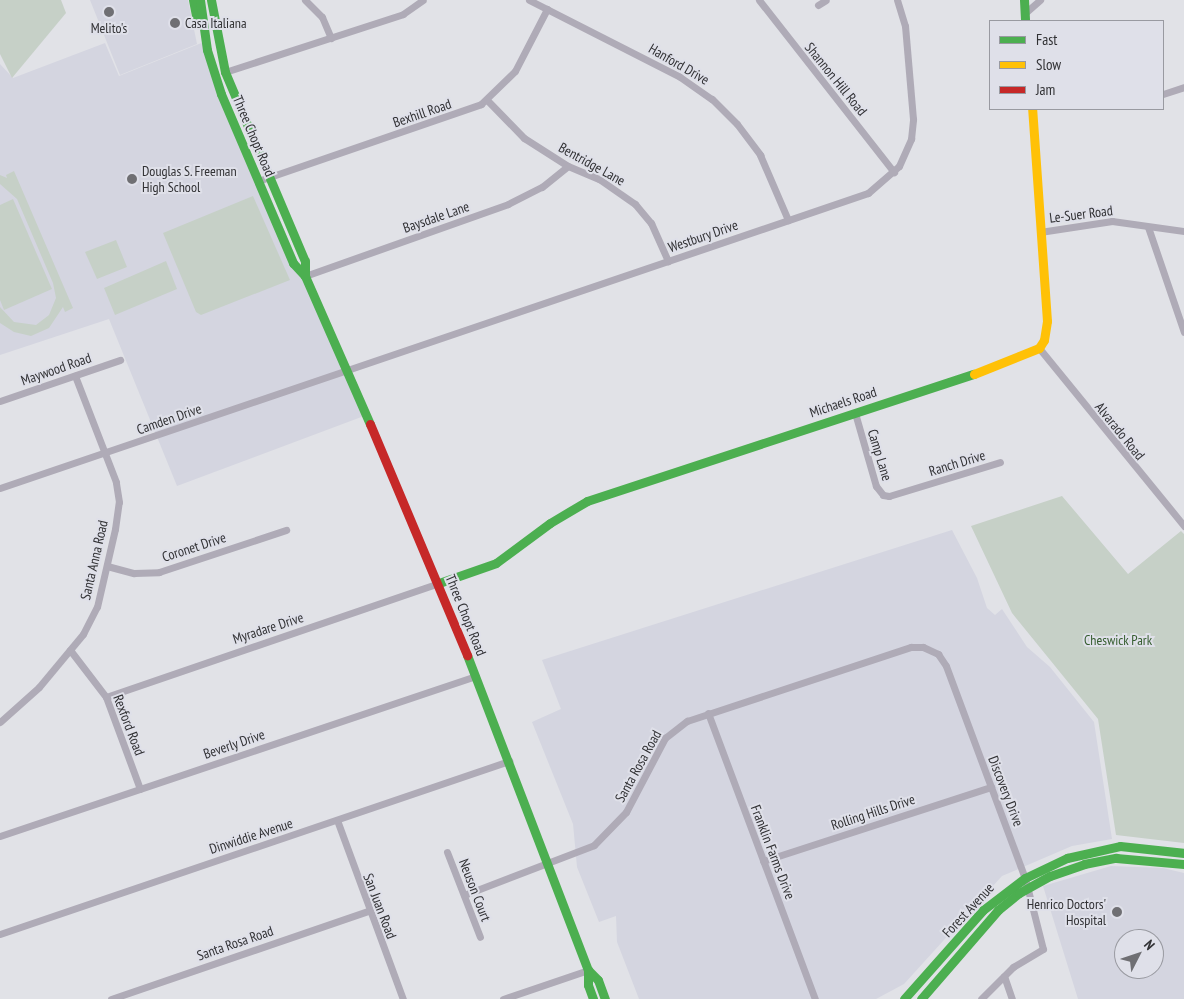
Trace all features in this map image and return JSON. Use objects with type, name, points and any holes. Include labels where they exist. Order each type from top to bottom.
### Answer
[{"type":"main road","points":[[193,0],[204,34]]},
{"type":"main road","name":"Three Chopt Road","points":[[200,0],[204,34],[217,82],[294,264],[305,276],[439,583],[588,970],[588,985],[593,999]]},
{"type":"main road","name":"Three Chopt Road","points":[[212,0],[215,32],[225,72],[305,261],[305,276]]},
{"type":"main road","points":[[1024,0],[1025,17]]},
{"type":"main road","points":[[1032,110],[1047,321],[1044,340],[1039,348]]},
{"type":"main road","name":"Michaels Road","points":[[439,583],[496,563],[550,523],[587,501],[1017,360],[1039,348]]},
{"type":"main road","name":"Forest Avenue","points":[[904,999],[983,910],[1025,878],[1061,860],[1120,846],[1184,853]]},
{"type":"main road","name":"Forest Avenue","points":[[921,999],[984,924],[1027,888],[1071,867],[1098,860],[1137,857],[1184,864]]},
{"type":"main road","name":"Three Chopt Road","points":[[588,970],[598,980],[605,999]]},
{"type":"street","points":[[305,0],[322,17],[331,38]]},
{"type":"street","points":[[225,72],[403,14],[423,0]]},
{"type":"street","name":"Hanford Drive","points":[[529,0],[680,77],[712,99],[737,124],[760,155],[788,220]]},
{"type":"street","name":"Shannon Hill Road","points":[[759,0],[894,172]]},
{"type":"street","points":[[818,5],[826,0]]},
{"type":"street","name":"Westbury Drive","points":[[345,370],[868,193],[894,172],[909,147],[913,119],[905,26],[897,0]]},
{"type":"street","points":[[1025,17],[1040,0]]},
{"type":"street","name":"Bexhill Road","points":[[258,181],[463,112],[487,100],[515,70],[547,9]]},
{"type":"street","points":[[1164,94],[1184,87]]},
{"type":"street","name":"Bentridge Lane","points":[[487,100],[512,129],[568,166],[599,179],[635,204],[651,223],[668,261]]},
{"type":"street","name":"Baysdale Lane","points":[[305,276],[508,204],[542,187],[568,166]]},
{"type":"street","name":"Le-Suer Road","points":[[1040,232],[1112,221],[1184,231]]},
{"type":"street","points":[[1148,227],[1184,332]]},
{"type":"street","name":"Alvarado Road","points":[[1039,348],[1184,526]]},
{"type":"street","name":"Maywood Road","points":[[0,401],[120,360]]},
{"type":"street","name":"Camden Drive","points":[[0,488],[107,453],[345,370]]},
{"type":"street","name":"Santa Anna Road","points":[[0,722],[28,697],[70,650],[94,614],[107,566],[118,502],[116,482],[107,453],[75,376]]},
{"type":"street","name":"Camp Lane","points":[[855,413],[878,491],[890,496],[920,487]]},
{"type":"street","name":"Ranch Drive","points":[[920,487],[1000,462]]},
{"type":"street","name":"Coronet Drive","points":[[107,566],[134,573],[159,572],[286,530]]},
{"type":"street","name":"Myradare Drive","points":[[106,696],[439,583]]},
{"type":"street","name":"Santa Rosa Road","points":[[464,895],[594,845],[611,830],[631,804],[665,738],[686,721],[911,647],[930,649]]},
{"type":"street","name":"Discovery Drive","points":[[930,649],[946,666],[1025,878],[1043,949],[1004,976]]},
{"type":"street","name":"Rexford Road","points":[[70,650],[106,696],[140,789]]},
{"type":"street","name":"Beverly Drive","points":[[0,836],[476,676]]},
{"type":"street","name":"Franklin Farms Drive","points":[[708,713],[815,999]]},
{"type":"street","name":"Dinwiddie Avenue","points":[[0,934],[509,761]]},
{"type":"street","name":"Rolling Hills Drive","points":[[763,861],[991,787]]},
{"type":"street","name":"San Juan Road","points":[[337,820],[368,911],[402,999]]},
{"type":"street","name":"Neuson Court","points":[[448,852],[480,937]]},
{"type":"street","name":"Santa Rosa Road","points":[[111,999],[368,911]]},
{"type":"street","points":[[503,999],[588,970]]},
{"type":"street","points":[[981,999],[1004,976],[1012,999]]},
{"type":"shaded area","points":[[90,0],[188,0],[197,44],[120,75]]},
{"type":"shaded area","name":"Douglas S. Freeman High School","points":[[209,40],[221,83],[364,416],[177,486],[109,319],[0,355],[0,64],[13,78],[105,43],[119,76]]},
{"type":"shaded area","points":[[952,530],[977,578],[987,608],[995,615],[1002,609],[1027,647],[1050,667],[1094,722],[1112,839],[1072,846],[1002,876],[904,984],[876,999],[639,999],[617,942],[616,916],[599,922],[577,867],[573,824],[532,722],[561,709],[542,660]]},
{"type":"shaded area","name":"Henrico Doctors' Hospital","points":[[1111,866],[1163,868],[1184,873],[1184,999],[1078,999],[1043,886]]},
{"type":"green space","points":[[0,0],[61,0],[66,13],[12,78],[0,54]]},
{"type":"green space","points":[[14,171],[73,308],[65,312],[63,307],[49,328],[31,336],[14,332],[0,323],[0,307],[14,322],[36,325],[49,315],[56,298],[53,283],[17,199],[0,184],[0,175],[7,178],[6,175]]},
{"type":"green space","points":[[253,196],[290,280],[201,315],[196,312],[163,233]]},
{"type":"green space","points":[[13,199],[52,289],[4,310],[0,300],[0,205]]},
{"type":"green space","points":[[116,240],[127,267],[97,279],[85,252]]},
{"type":"green space","points":[[166,261],[177,289],[115,315],[104,288]]},
{"type":"green space","name":"Cheswick Park","points":[[1062,496],[1128,574],[1181,531],[1184,534],[1184,843],[1116,835],[1098,719],[1012,613],[971,526]]},
{"type":"traffic: fast","points":[[193,0],[196,15]]},
{"type":"traffic: fast","points":[[200,0],[207,50],[221,94],[293,263],[305,276],[370,424]]},
{"type":"traffic: fast","points":[[211,0],[225,72],[305,261],[305,276]]},
{"type":"traffic: fast","points":[[1024,0],[1025,20]]},
{"type":"traffic: fast","points":[[439,583],[496,563],[550,523],[587,501],[974,374]]},
{"type":"traffic: fast","points":[[467,655],[588,970],[588,985],[593,999]]},
{"type":"traffic: fast","points":[[904,999],[983,910],[1025,878],[1067,858],[1120,846],[1184,853]]},
{"type":"traffic: fast","points":[[921,999],[998,910],[1019,893],[1050,876],[1084,864],[1116,858],[1184,864]]},
{"type":"traffic: fast","points":[[588,970],[598,980],[605,999]]},
{"type":"traffic: slow","points":[[974,374],[1039,348],[1044,340],[1047,321],[1032,110]]},
{"type":"traffic: jam","points":[[370,424],[467,655]]},
{"type":"place","name":"Melito's","points":[[109,12]]},
{"type":"place","name":"Casa Italiana","points":[[175,23]]},
{"type":"place","name":"Douglas S. Freeman High School","points":[[132,179]]},
{"type":"place","name":"Henrico Doctors' Hospital","points":[[1117,912]]}]
